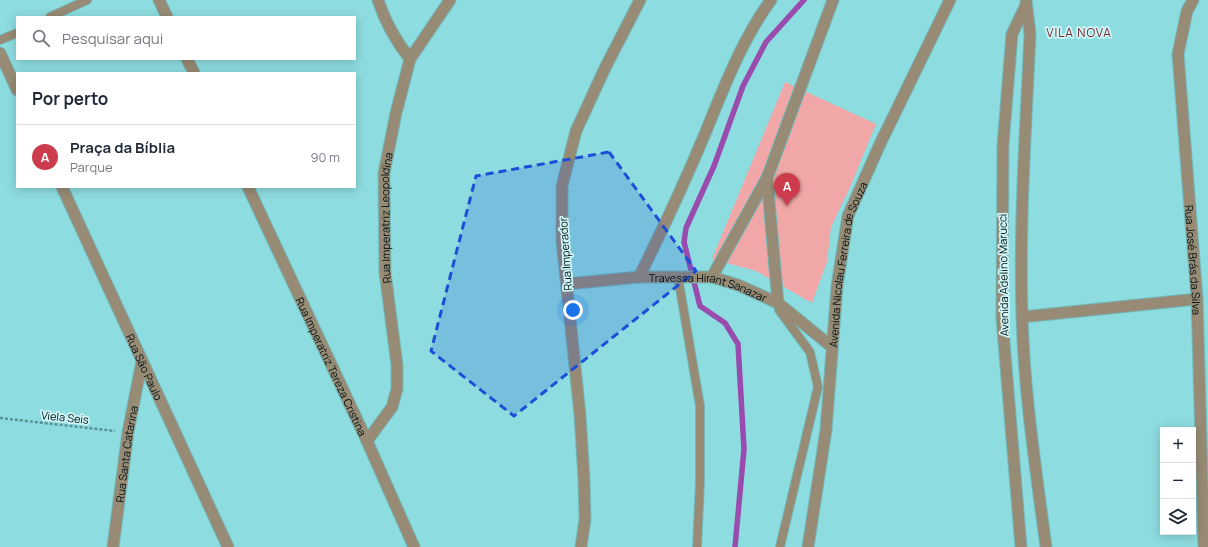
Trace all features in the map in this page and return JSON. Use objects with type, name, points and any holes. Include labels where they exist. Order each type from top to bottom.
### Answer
[{"type":"street","points":[[159,0],[167,16]]},
{"type":"street","points":[[378,0],[382,12],[396,40],[410,59]]},
{"type":"street","name":"Rua Imperatriz Leopoldina","points":[[367,440],[381,424],[392,407],[397,388],[397,365],[385,272],[384,173],[396,113],[410,59],[450,0]]},
{"type":"street","name":"Rua Imperador","points":[[581,547],[585,519],[584,479],[580,415],[562,241],[562,186],[576,131],[605,68],[640,0]]},
{"type":"street","points":[[639,277],[670,215],[726,82],[757,19],[771,0]]},
{"type":"street","points":[[712,277],[767,178],[834,0]]},
{"type":"street","name":"Avenida Nicolau Ferreira de Souza","points":[[808,547],[826,430],[837,286],[848,216],[880,144],[950,0]]},
{"type":"street","name":"Rua José Brás da Silva","points":[[1193,0],[1187,11],[1178,54],[1197,300],[1204,547]]},
{"type":"street","name":"Avenida Adelino Marucci","points":[[1026,3],[1030,34],[1021,271],[1022,317],[1027,400],[1046,547]]},
{"type":"street","name":"Avenida Adelino Marucci","points":[[1021,547],[1002,318],[1003,160],[1012,34],[1026,3]]},
{"type":"street","points":[[1,60],[16,88]]},
{"type":"street","points":[[188,60],[194,72]]},
{"type":"street","points":[[767,178],[778,303]]},
{"type":"street","name":"Rua São Paulo","points":[[62,188],[228,547]]},
{"type":"street","name":"Rua Imperatriz Tereza Cristina","points":[[248,188],[367,440],[414,547]]},
{"type":"street","name":"Travessa Hirant Sanazar","points":[[567,284],[639,277],[712,277],[738,285],[778,303],[832,347]]},
{"type":"street","points":[[1022,317],[1197,300]]},
{"type":"street","name":"Rua Santa Catarina","points":[[113,547],[128,432],[142,361]]},
{"type":"lane","points":[[52,16],[87,0]]},
{"type":"lane","points":[[0,40],[16,32]]},
{"type":"lane","points":[[678,277],[700,406],[700,482],[697,547]]},
{"type":"lane","points":[[768,298],[785,315],[810,352],[818,387],[780,547]]},
{"type":"path","name":"Viela Seis","points":[[0,418],[128,432]]},
{"type":"highlighted area","points":[[609,152],[696,271],[514,416],[431,351],[476,176]]},
{"type":"shaded area","points":[[785,82],[876,124],[851,185],[831,227],[827,262],[812,303],[756,271],[712,259]]},
{"type":"waterway","points":[[735,547],[744,449],[738,344],[725,323],[700,306],[684,242],[686,228],[714,166],[743,86],[766,42],[804,0]]},
{"type":"place","name":"Praça da Bíblia","points":[[787,206]]},
{"type":"district","name":"VILA NOVA","points":[[1079,32]]}]
